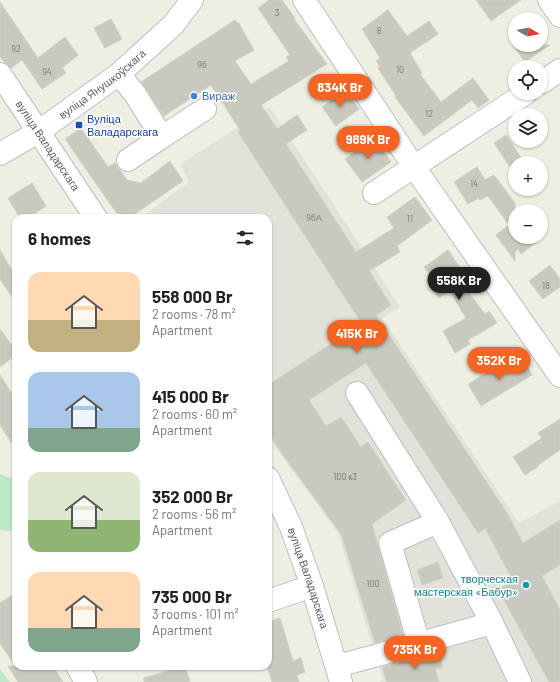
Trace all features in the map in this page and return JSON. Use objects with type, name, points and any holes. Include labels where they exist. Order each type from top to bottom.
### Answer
[{"type":"street","name":"вуліца Янушкоўскага","points":[[0,154],[38,132],[120,74],[172,25],[192,0]]},
{"type":"street","points":[[304,0],[414,167],[560,376]]},
{"type":"street","points":[[549,0],[560,16]]},
{"type":"street","points":[[548,78],[560,70]]},
{"type":"street","name":"вуліца Валадарскага","points":[[0,74],[93,214]]},
{"type":"street","points":[[120,74],[135,94],[162,138]]},
{"type":"street","points":[[374,193],[515,100]]},
{"type":"street","points":[[128,160],[205,109]]},
{"type":"street","points":[[357,393],[438,522],[492,623],[520,682]]},
{"type":"street","name":"вуліца Валадарскага","points":[[272,487],[291,527],[312,586],[339,674]]},
{"type":"street","points":[[419,644],[390,543],[438,522]]},
{"type":"street","points":[[272,600],[312,586]]},
{"type":"street","points":[[339,674],[419,644],[492,623]]},
{"type":"shaded area","points":[[270,107],[400,307],[382,318],[519,523],[560,501],[560,682],[380,682],[383,680],[338,533],[272,442],[272,214],[145,214],[189,182],[180,164]]},
{"type":"green space","points":[[0,474],[12,478],[12,532],[0,530]]},
{"type":"green space","points":[[0,669],[10,682],[0,682]]},
{"type":"building","points":[[269,0],[282,0],[327,64],[261,105],[277,129],[297,115],[307,130],[286,144],[356,252],[394,228],[387,217],[415,197],[432,220],[397,246],[400,252],[369,271],[391,305],[376,315],[507,513],[523,543],[560,520],[560,565],[542,576],[560,610],[560,682],[549,682],[498,589],[513,581],[485,528],[478,533],[366,363],[309,400],[326,426],[341,417],[361,447],[368,442],[406,500],[372,524],[403,635],[375,643],[341,534],[272,438],[272,382],[362,324],[238,132],[240,130],[211,85],[164,116],[141,82],[235,20],[237,23],[238,22],[254,50],[235,61],[251,84],[289,61],[286,57],[290,55],[258,8]]},
{"type":"building","points":[[476,0],[521,0],[491,21]]},
{"type":"building","points":[[0,2],[38,58],[65,37],[78,55],[62,68],[66,73],[42,89],[22,60],[11,68],[4,62],[0,57]]},
{"type":"building","points":[[388,10],[407,36],[429,21],[438,34],[410,53],[422,73],[420,74],[441,102],[473,78],[489,100],[478,108],[472,100],[424,136],[395,97],[396,96],[378,68],[380,67],[376,61],[380,58],[362,29]]},
{"type":"building","points":[[111,19],[122,39],[105,48],[94,28]]},
{"type":"building","points":[[518,52],[540,52],[528,60],[524,60]]},
{"type":"building","points":[[345,90],[359,109],[336,126],[322,107]]},
{"type":"building","points":[[81,128],[108,167],[115,163],[127,180],[141,183],[170,161],[183,181],[135,214],[117,214],[65,139]]},
{"type":"building","points":[[506,135],[508,138],[508,148],[515,148],[520,156],[508,156],[508,164],[494,143]]},
{"type":"building","points":[[373,138],[391,162],[362,182],[345,159]]},
{"type":"building","points":[[477,167],[485,180],[494,175],[508,194],[508,196],[510,196],[515,203],[508,204],[508,224],[488,196],[480,200],[479,198],[468,204],[454,182]]},
{"type":"building","points":[[32,183],[46,206],[34,214],[18,214],[8,198]]},
{"type":"building","points":[[508,226],[508,244],[534,244],[521,254],[518,249],[515,252],[515,261],[496,235]]},
{"type":"building","points":[[0,250],[12,270],[12,297],[0,279]]},
{"type":"building","points":[[448,250],[475,289],[469,293],[485,314],[489,311],[497,323],[468,340],[470,344],[455,353],[443,331],[466,318],[450,291],[439,298],[430,287],[436,283],[424,267]]},
{"type":"building","points":[[550,265],[560,279],[560,287],[543,299],[529,281]]},
{"type":"building","points":[[0,329],[12,346],[12,358],[0,367]]},
{"type":"building","points":[[521,356],[532,375],[481,406],[468,384],[501,364],[503,367]]},
{"type":"building","points":[[0,375],[12,394],[12,444],[0,425]]},
{"type":"building","points":[[560,419],[560,450],[525,475],[513,457],[542,438],[538,433]]},
{"type":"building","points":[[438,562],[443,578],[422,585],[417,570]]},
{"type":"building","points":[[12,596],[12,661],[0,643],[0,603]]},
{"type":"building","points":[[280,618],[293,661],[301,658],[305,672],[297,675],[299,682],[272,682],[268,670],[272,670],[272,621]]},
{"type":"building","points":[[439,651],[443,667],[435,669],[439,682],[387,682],[382,667]]},
{"type":"building","points":[[8,666],[12,666],[12,670],[56,670],[63,682],[18,682]]},
{"type":"building","points":[[171,670],[186,670],[190,682],[144,682],[144,678]]},
{"type":"place","name":"Вираж","points":[[194,96]]},
{"type":"place","name":"Вуліца Валадарскага","points":[[79,125]]},
{"type":"place","name":"творческая мастерская «Бабур»","points":[[526,585]]}]
